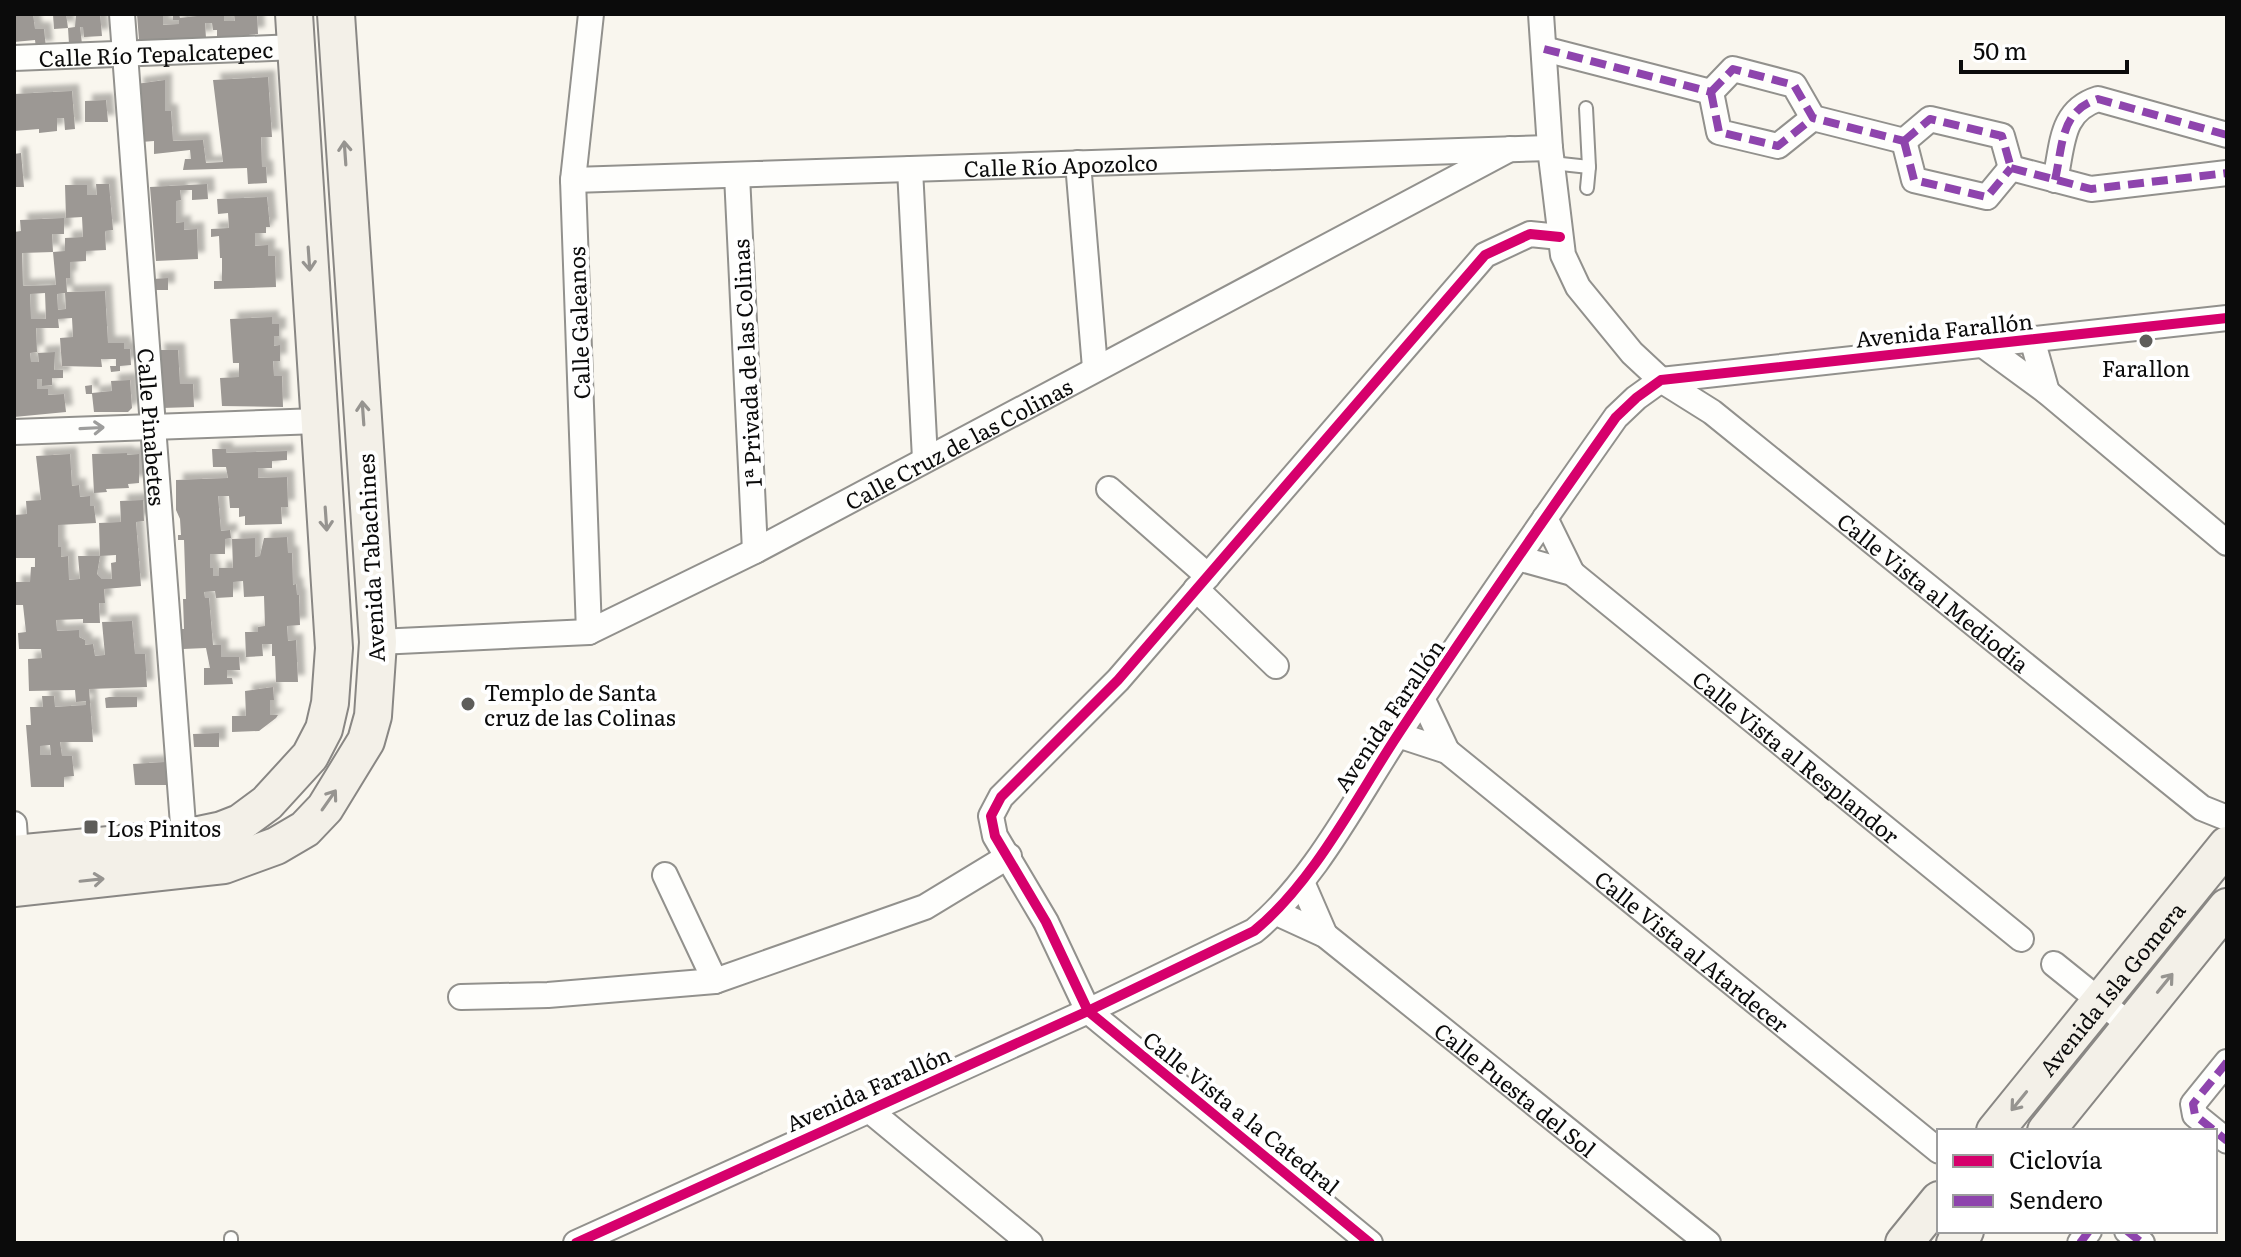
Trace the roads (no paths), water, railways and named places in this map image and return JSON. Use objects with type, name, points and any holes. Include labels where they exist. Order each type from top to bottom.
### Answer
[{"type":"street","name":"Calle Pinabetes","points":[[122,14],[184,838]]},
{"type":"street","name":"Avenida Tabachines","points":[[15,855],[224,865],[276,846],[305,829],[325,808],[366,741],[373,716],[378,642],[336,14]]},
{"type":"street","name":"Calle Galeanos","points":[[589,632],[573,180],[591,14]]},
{"type":"street","name":"Calle Vista al Mediodía","points":[[1541,14],[1551,155],[1563,255],[1578,287],[1632,353],[1661,380],[1712,412],[2202,808],[2226,841]]},
{"type":"street","name":"Calle Río Tepalcatepec","points":[[14,58],[126,54],[295,30]]},
{"type":"street","name":"Avenida Tabachines","points":[[15,855],[184,838],[240,823],[267,803],[310,756],[324,729],[330,703],[334,648],[295,30]]},
{"type":"street","points":[[1544,49],[1711,92]]},
{"type":"street","points":[[1711,92],[1733,69],[1794,85],[1813,118],[1904,141]]},
{"type":"street","points":[[1711,92],[1719,132],[1778,146],[1813,118]]},
{"type":"street","points":[[2055,180],[2069,117],[2098,99],[2227,135]]},
{"type":"street","points":[[1904,141],[1930,119],[2002,136],[2011,168]]},
{"type":"street","points":[[1904,141],[1914,180],[1987,197],[2011,168]]},
{"type":"street","name":"Calle Cruz de las Colinas","points":[[378,642],[589,632],[755,551],[1510,149]]},
{"type":"street","name":"Calle Río Apozolco","points":[[573,180],[1510,149],[1551,155]]},
{"type":"street","points":[[1078,163],[1095,368]]},
{"type":"street","points":[[2011,168],[2091,189],[2227,173]]},
{"type":"street","points":[[910,169],[925,459]]},
{"type":"street","name":"1ª Privada de las Colinas","points":[[737,175],[755,551]]},
{"type":"street","points":[[1088,1011],[1046,922],[995,836],[991,816],[1001,797],[1118,680],[1485,255],[1530,234],[1560,237]]},
{"type":"street","name":"Avenida Farallón","points":[[576,1243],[1088,1011],[1226,946],[1254,931],[1277,913],[1302,882],[1422,698],[1616,417],[1661,380],[2227,318]]},
{"type":"street","points":[[2032,339],[2047,392]]},
{"type":"street","points":[[1983,345],[2047,392],[2227,543]]},
{"type":"street","points":[[14,432],[319,421]]},
{"type":"street","points":[[1109,489],[1202,582],[1276,666]]},
{"type":"street","name":"Calle Vista al Resplandor","points":[[1545,518],[1572,573]]},
{"type":"street","name":"Calle Vista al Resplandor","points":[[1518,558],[1572,573],[2021,939]]},
{"type":"street","name":"Calle Vista al Atardecer","points":[[1422,698],[1447,751]]},
{"type":"street","name":"Calle Vista al Atardecer","points":[[1398,735],[1447,751],[1937,1149]]},
{"type":"street","name":"Avenida Isla Gomera","points":[[1997,1129],[2226,841]]},
{"type":"street","points":[[461,997],[548,995],[715,981],[925,907],[1009,856]]},
{"type":"street","points":[[665,875],[715,981]]},
{"type":"street","name":"Calle Puesta del Sol","points":[[1302,882],[1325,935]]},
{"type":"street","name":"Avenida Isla Gomera","points":[[2048,1129],[2227,907]]},
{"type":"street","name":"Calle Puesta del Sol","points":[[1277,913],[1325,935],[1708,1243]]},
{"type":"street","points":[[2054,964],[2131,1026]]},
{"type":"street","name":"Calle Vista a la Catedral","points":[[1088,1011],[1370,1243]]},
{"type":"street","points":[[2212,1129],[2195,1115],[2193,1104],[2227,1062]]},
{"type":"street","points":[[869,1110],[1030,1243]]},
{"type":"street","points":[[1904,1243],[1937,1202]]},
{"type":"lane","points":[[1586,108],[1587,188]]},
{"type":"lane","points":[[1551,155],[1589,167]]},
{"type":"place","name":"Farallon","points":[[2146,341]]},
{"type":"place","name":"Templo de Santa cruz de las Colinas","points":[[468,704]]},
{"type":"place","name":"Los Pinitos","points":[[91,827]]}]
